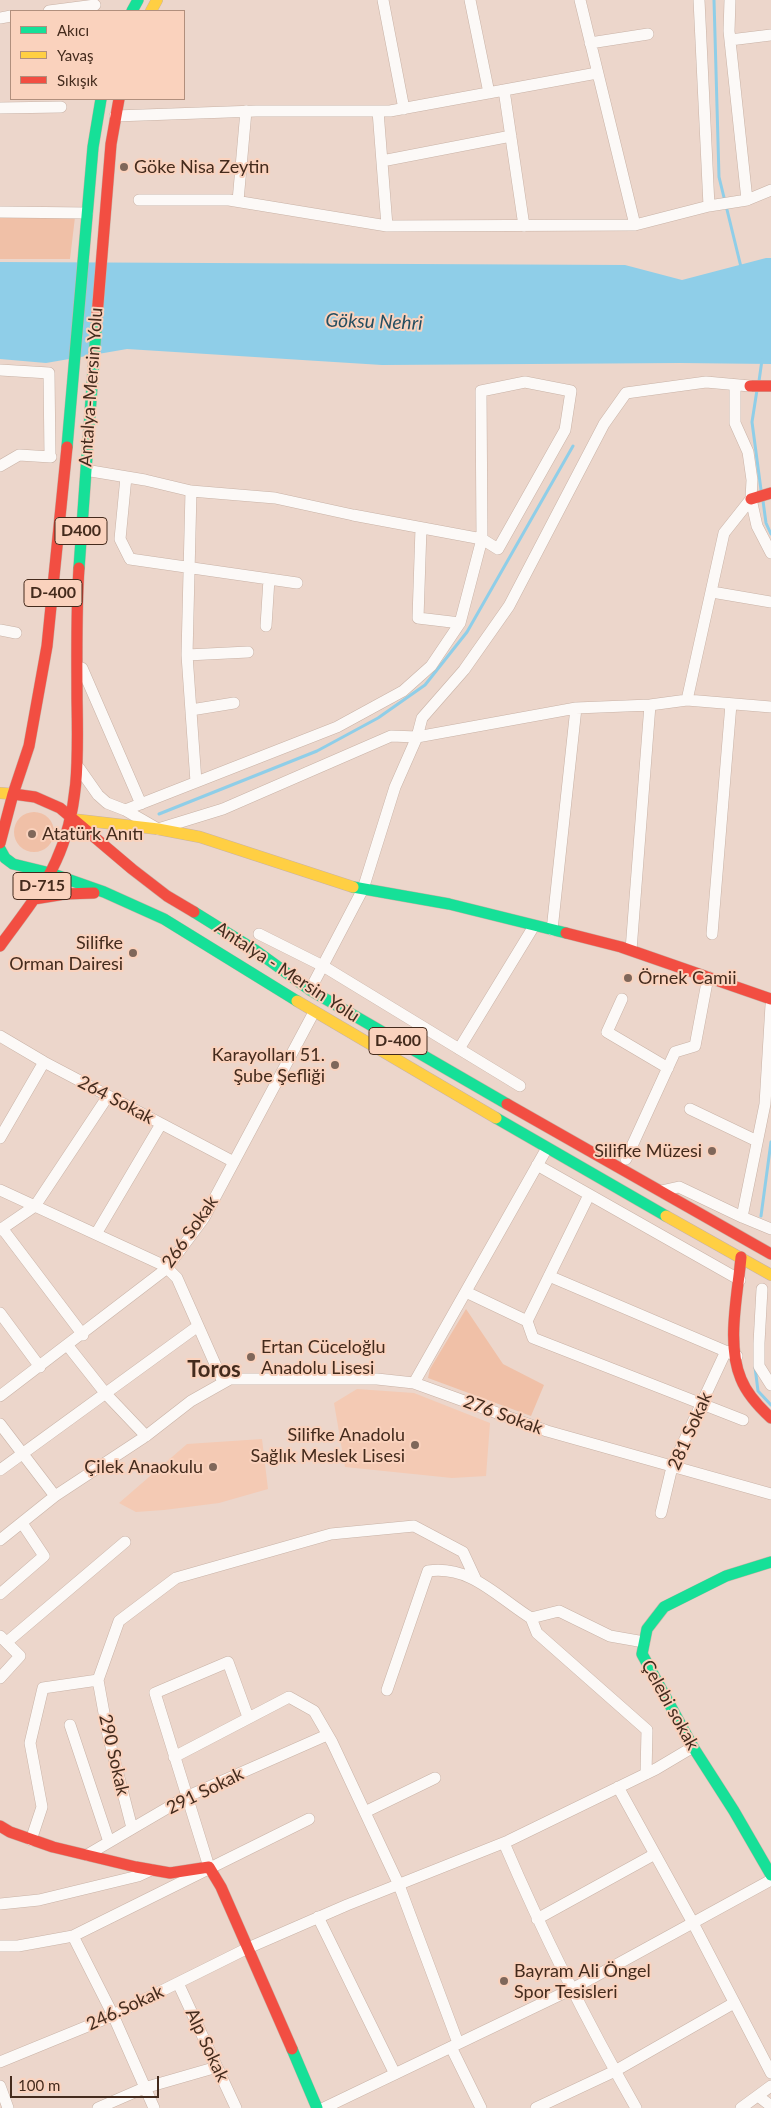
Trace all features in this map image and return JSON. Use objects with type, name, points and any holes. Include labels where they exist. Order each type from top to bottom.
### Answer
[{"type":"main road","name":"Antalya-Mersin Yolu","points":[[12,794],[29,746],[47,646],[59,538],[93,147],[101,100]]},
{"type":"main road","name":"Antalya-Mersin Yolu","points":[[78,767],[76,606],[103,230],[115,116],[119,100]]},
{"type":"main road","points":[[750,386],[771,386]]},
{"type":"main road","points":[[751,499],[771,493]]},
{"type":"main road","points":[[78,767],[72,819],[200,837],[352,888],[449,904],[631,950],[771,999]]},
{"type":"main road","name":"Antalya - Mersin Yolu","points":[[0,792],[35,798],[60,808],[167,896],[256,950],[310,990],[771,1254]]},
{"type":"main road","name":"D-400","points":[[0,843],[12,794]]},
{"type":"main road","name":"D-715","points":[[0,946],[50,873],[72,819]]},
{"type":"main road","name":"Antalya - Mersin Yolu","points":[[0,849],[5,858],[13,864],[50,873],[104,892],[164,920],[249,970],[314,1012],[547,1148],[771,1275]]},
{"type":"main road","points":[[34,899],[65,894],[104,892]]},
{"type":"main road","points":[[741,1257],[735,1345],[731,1354],[755,1402],[771,1418]]},
{"type":"main road","name":"Çelebi sokak","points":[[771,1562],[726,1576],[664,1607],[647,1629],[642,1654],[693,1747],[734,1811],[771,1875]]},
{"type":"main road","points":[[1,1829],[31,1840],[120,1864],[151,1870],[170,1873],[209,1867],[221,1887],[318,2108]]},
{"type":"street","points":[[383,0],[404,109]]},
{"type":"street","points":[[470,0],[489,93]]},
{"type":"street","points":[[580,0],[635,225]]},
{"type":"street","points":[[699,0],[709,206]]},
{"type":"street","points":[[730,0],[730,40],[747,200]]},
{"type":"street","points":[[57,10],[95,5]]},
{"type":"street","points":[[590,43],[648,34]]},
{"type":"street","points":[[730,40],[771,34]]},
{"type":"street","points":[[115,116],[246,111],[378,111],[404,109],[597,73]]},
{"type":"street","points":[[504,90],[524,226]]},
{"type":"street","points":[[0,108],[61,107]]},
{"type":"street","points":[[238,201],[246,111]]},
{"type":"street","points":[[378,111],[387,226]]},
{"type":"street","points":[[382,161],[511,136]]},
{"type":"street","points":[[139,200],[238,201],[387,226],[635,225],[709,206],[747,200],[771,190]]},
{"type":"street","points":[[0,212],[88,213]]},
{"type":"street","points":[[0,370],[49,373],[51,457],[19,455],[0,466]]},
{"type":"street","points":[[91,470],[191,491],[275,498],[421,528],[482,538],[498,549],[565,430],[571,391],[525,382],[481,391],[482,538],[460,623],[430,666],[403,691],[337,728],[125,810]]},
{"type":"street","points":[[310,990],[363,889],[395,787],[417,737],[422,718],[464,670],[509,606],[604,424],[626,393],[706,382],[750,386]]},
{"type":"street","points":[[735,385],[735,423],[748,452],[752,480],[751,499],[757,526],[771,553]]},
{"type":"street","points":[[126,477],[120,539],[130,559],[297,583]]},
{"type":"street","points":[[191,491],[187,656],[196,782]]},
{"type":"street","points":[[687,700],[724,533],[751,499]]},
{"type":"street","points":[[421,528],[418,618],[460,623]]},
{"type":"street","points":[[266,626],[269,579]]},
{"type":"street","points":[[712,592],[771,602]]},
{"type":"street","points":[[0,630],[16,633]]},
{"type":"street","points":[[187,656],[248,652]]},
{"type":"street","points":[[77,657],[141,804]]},
{"type":"street","points":[[78,767],[98,795],[107,803],[125,810],[158,830],[223,808],[391,736],[417,737],[576,708],[650,706],[687,700],[771,707]]},
{"type":"street","points":[[191,710],[234,704]]},
{"type":"street","points":[[712,934],[731,704]]},
{"type":"street","points":[[631,950],[650,706]]},
{"type":"street","points":[[552,930],[576,708]]},
{"type":"street","points":[[459,1049],[534,926]]},
{"type":"street","points":[[259,934],[323,966],[520,1086]]},
{"type":"street","points":[[626,1159],[675,1052],[694,1046],[708,977]]},
{"type":"street","points":[[622,999],[607,1032],[668,1068]]},
{"type":"street","points":[[742,1217],[765,1104],[771,1005]]},
{"type":"street","name":"266 Sokak","points":[[0,1396],[68,1346],[167,1268],[204,1218],[314,1012]]},
{"type":"street","name":"264 Sokak","points":[[0,1036],[44,1062],[234,1162]]},
{"type":"street","points":[[0,1138],[44,1062]]},
{"type":"street","points":[[82,1335],[1,1229],[35,1206],[108,1096]]},
{"type":"street","points":[[690,1109],[757,1141]]},
{"type":"street","points":[[96,1234],[161,1124]]},
{"type":"street","points":[[414,1383],[547,1148]]},
{"type":"street","points":[[537,1165],[740,1280]]},
{"type":"street","points":[[659,1191],[679,1187],[771,1229]]},
{"type":"street","points":[[0,1190],[167,1268],[177,1278],[198,1326],[227,1380],[191,1401],[146,1436],[55,1496],[0,1540]]},
{"type":"street","points":[[527,1321],[589,1195]]},
{"type":"street","points":[[549,1276],[731,1354]]},
{"type":"street","points":[[762,1289],[759,1366],[771,1385]]},
{"type":"street","points":[[466,1292],[527,1321],[534,1338],[743,1420]]},
{"type":"street","points":[[0,1313],[40,1367]]},
{"type":"street","points":[[0,1470],[198,1326]]},
{"type":"street","points":[[68,1346],[106,1394],[146,1436]]},
{"type":"street","name":"281 Sokak","points":[[661,1513],[672,1467],[702,1404],[731,1354]]},
{"type":"street","name":"276 Sokak","points":[[227,1380],[377,1378],[414,1383],[547,1431],[771,1494]]},
{"type":"street","points":[[0,1424],[55,1496]]},
{"type":"street","points":[[0,1594],[44,1556],[22,1523]]},
{"type":"street","points":[[31,1840],[42,1807],[30,1744],[43,1688],[98,1680],[119,1621],[176,1578],[331,1534],[414,1526],[463,1552],[476,1580]]},
{"type":"street","points":[[0,1678],[20,1656],[3,1639],[125,1542]]},
{"type":"street","points":[[387,1690],[428,1571],[456,1571],[476,1580],[531,1618],[537,1633],[647,1730],[646,1774]]},
{"type":"street","points":[[531,1618],[559,1611],[610,1636],[644,1642]]},
{"type":"street","points":[[209,1867],[155,1693],[228,1662],[248,1717]]},
{"type":"street","name":"290 Sokak","points":[[98,1680],[108,1735],[132,1828]]},
{"type":"street","points":[[174,1758],[248,1717],[289,1697],[314,1711],[399,1885],[454,2045],[481,2108]]},
{"type":"street","points":[[70,1726],[110,1842]]},
{"type":"street","name":"291 Sokak","points":[[87,1855],[186,1797],[327,1735]]},
{"type":"street","name":"246.Sokak","points":[[0,2062],[113,2015],[248,1948],[504,1843],[646,1774],[693,1747]]},
{"type":"street","points":[[364,1812],[435,1778]]},
{"type":"street","points":[[618,1787],[693,1923],[771,2073]]},
{"type":"street","points":[[0,1946],[18,1946],[73,1936],[309,1819]]},
{"type":"street","points":[[504,1843],[537,1920],[636,2108]]},
{"type":"street","points":[[537,1920],[655,1854]]},
{"type":"street","points":[[0,1904],[39,1900],[138,1876],[151,1870]]},
{"type":"street","points":[[324,2108],[572,1989],[771,1880]]},
{"type":"street","points":[[318,1918],[395,2074]]},
{"type":"street","points":[[73,1936],[113,2015],[154,2108]]},
{"type":"street","name":"Alp Sokak","points":[[178,1982],[236,2108]]},
{"type":"street","points":[[536,2108],[615,2071],[734,2003]]},
{"type":"street","points":[[98,2108],[144,2088],[217,2067]]},
{"type":"street","points":[[0,2086],[8,2108]]},
{"type":"street","points":[[741,2108],[771,2086]]},
{"type":"street","points":[[758,2096],[771,2106]]},
{"type":"shaded area","points":[[75,217],[70,259],[0,259],[0,218]]},
{"type":"shaded area","points":[[38,812],[45,815],[51,821],[54,832],[53,840],[45,849],[38,852],[30,852],[23,849],[15,840],[14,828],[17,821],[26,813]]},
{"type":"shaded area","points":[[466,1309],[503,1364],[544,1385],[531,1416],[428,1378],[430,1369]]},
{"type":"shaded area","name":"Silifke Anadolu Sağlık Meslek Lisesi","points":[[357,1389],[414,1393],[490,1423],[486,1476],[452,1478],[345,1467],[334,1403]]},
{"type":"shaded area","name":"Çilek Anaokulu","points":[[262,1439],[268,1489],[219,1503],[164,1510],[136,1512],[119,1503],[187,1444]]},
{"type":"water","name":"Göksu Nehri","points":[[771,258],[771,364],[382,365],[127,349],[46,363],[0,359],[0,262],[625,265],[682,280]]},
{"type":"waterway","points":[[714,0],[719,177],[741,267]]},
{"type":"waterway","points":[[759,381],[762,360]]},
{"type":"waterway","points":[[757,390],[752,422],[761,490]]},
{"type":"waterway","points":[[159,814],[317,751],[378,718],[425,685],[467,632],[573,446]]},
{"type":"waterway","points":[[763,501],[766,523],[771,534]]},
{"type":"waterway","points":[[761,1216],[771,1142]]},
{"type":"waterway","points":[[755,1367],[758,1391],[771,1405]]},
{"type":"traffic: fast","points":[[133,10],[138,0]]},
{"type":"traffic: fast","points":[[67,447],[93,147],[101,100]]},
{"type":"traffic: fast","points":[[79,568],[97,316]]},
{"type":"traffic: fast","points":[[0,849],[5,858],[13,864],[50,873],[104,892],[164,919],[297,1001]]},
{"type":"traffic: fast","points":[[353,887],[449,904],[566,933]]},
{"type":"traffic: fast","points":[[194,912],[255,950],[310,990],[507,1104]]},
{"type":"traffic: fast","points":[[496,1118],[666,1216]]},
{"type":"traffic: fast","points":[[771,1562],[726,1576],[664,1607],[647,1629],[642,1654],[693,1747],[734,1811],[771,1875]]},
{"type":"traffic: fast","points":[[292,2049],[317,2108]]},
{"type":"traffic: slow","points":[[152,10],[157,0]]},
{"type":"traffic: slow","points":[[0,793],[13,794]]},
{"type":"traffic: slow","points":[[71,819],[158,829],[200,837],[353,887]]},
{"type":"traffic: slow","points":[[297,1001],[496,1118]]},
{"type":"traffic: slow","points":[[666,1216],[771,1275]]},
{"type":"traffic: jam","points":[[97,316],[111,144],[119,100]]},
{"type":"traffic: jam","points":[[750,386],[771,386]]},
{"type":"traffic: jam","points":[[0,843],[13,794],[29,746],[47,646],[67,447]]},
{"type":"traffic: jam","points":[[751,499],[771,493]]},
{"type":"traffic: jam","points":[[0,946],[44,883],[56,861],[70,822],[76,782],[78,741],[77,601],[79,568]]},
{"type":"traffic: jam","points":[[13,794],[35,797],[60,808],[132,869],[167,896],[194,912]]},
{"type":"traffic: jam","points":[[34,899],[65,894],[94,893]]},
{"type":"traffic: jam","points":[[566,933],[621,947],[771,999]]},
{"type":"traffic: jam","points":[[507,1104],[771,1254]]},
{"type":"traffic: jam","points":[[741,1257],[734,1318],[734,1350],[741,1379],[758,1405],[771,1418]]},
{"type":"traffic: jam","points":[[0,1826],[10,1832],[53,1847],[136,1867],[170,1873],[209,1867],[221,1887],[292,2049]]},
{"type":"place","name":"Göke Nisa Zeytin","points":[[124,167]]},
{"type":"place","name":"Atatürk Anıtı","points":[[32,834]]},
{"type":"place","name":"Silifke Orman Dairesi","points":[[133,953]]},
{"type":"place","name":"Örnek Camii","points":[[628,978]]},
{"type":"place","name":"Karayolları 51. Şube Şefliği","points":[[335,1065]]},
{"type":"place","name":"Silifke Müzesi","points":[[712,1151]]},
{"type":"place","name":"Ertan Cüceloğlu Anadolu Lisesi","points":[[251,1357]]},
{"type":"place","name":"Silifke Anadolu Sağlık Meslek Lisesi","points":[[415,1445]]},
{"type":"place","name":"Çilek Anaokulu","points":[[213,1467]]},
{"type":"place","name":"Bayram Ali Öngel Spor Tesisleri","points":[[504,1981]]},
{"type":"district","name":"Toros","points":[[214,1370]]}]
